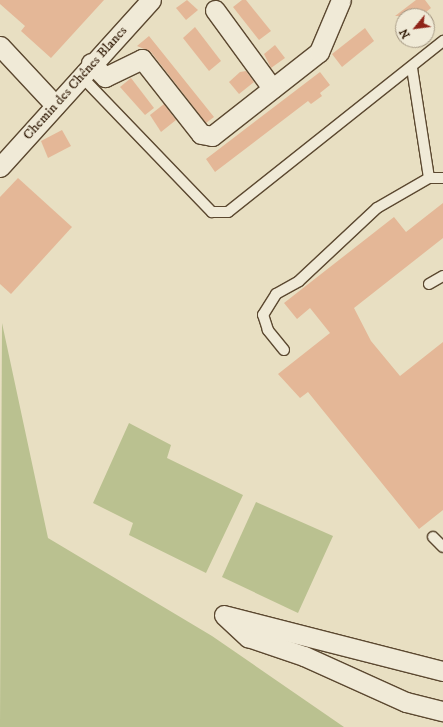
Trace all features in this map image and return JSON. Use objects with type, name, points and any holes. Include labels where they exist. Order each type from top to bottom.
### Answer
[{"type":"street","name":"Chemin des Chênes Blancs","points":[[0,167],[150,0]]},
{"type":"street","points":[[86,70],[106,77],[142,59],[201,134],[212,136],[320,52],[339,1]]},
{"type":"street","points":[[214,10],[272,88]]},
{"type":"street","points":[[0,46],[55,105]]},
{"type":"street","points":[[443,671],[224,615],[248,637],[304,656],[406,702],[443,711]]},
{"type":"lane","points":[[86,70],[212,212],[228,212],[412,68],[443,41]]},
{"type":"lane","points":[[412,68],[430,178]]},
{"type":"lane","points":[[284,350],[268,330],[263,315],[276,294],[299,281],[377,208],[430,178],[443,178]]},
{"type":"lane","points":[[429,284],[443,276]]},
{"type":"lane","points":[[434,537],[443,546]]},
{"type":"green space","points":[[2,323],[48,538],[212,636],[344,727],[0,727]]},
{"type":"green space","points":[[129,423],[171,445],[167,458],[243,495],[206,573],[129,535],[133,523],[93,503]]},
{"type":"green space","points":[[256,502],[333,536],[298,613],[222,577]]},
{"type":"building","points":[[0,0],[104,0],[51,58],[21,31],[25,26],[0,4]]},
{"type":"building","points":[[187,0],[198,10],[186,20],[176,8]]},
{"type":"building","points":[[242,0],[246,0],[271,31],[259,40],[233,7]]},
{"type":"building","points":[[416,0],[425,0],[431,8],[406,8]]},
{"type":"building","points":[[195,27],[221,61],[209,71],[183,38]]},
{"type":"building","points":[[365,28],[374,41],[342,67],[332,54]]},
{"type":"building","points":[[149,36],[214,117],[206,123],[151,52],[137,46]]},
{"type":"building","points":[[275,45],[285,58],[271,68],[264,54]]},
{"type":"building","points":[[246,71],[254,82],[239,94],[229,82],[240,72]]},
{"type":"building","points":[[320,72],[330,85],[320,93],[322,96],[311,104],[308,101],[215,172],[206,159]]},
{"type":"building","points":[[131,78],[154,108],[145,115],[120,87]]},
{"type":"building","points":[[164,104],[176,120],[161,132],[150,115]]},
{"type":"building","points":[[62,130],[71,146],[48,158],[41,141]]},
{"type":"building","points":[[18,178],[72,227],[11,294],[0,284],[0,197]]},
{"type":"building","points":[[443,203],[443,238],[354,308],[371,341],[400,376],[443,342],[443,510],[419,529],[308,392],[300,398],[278,374],[330,333],[310,308],[297,319],[284,303],[394,217],[406,232]]}]
